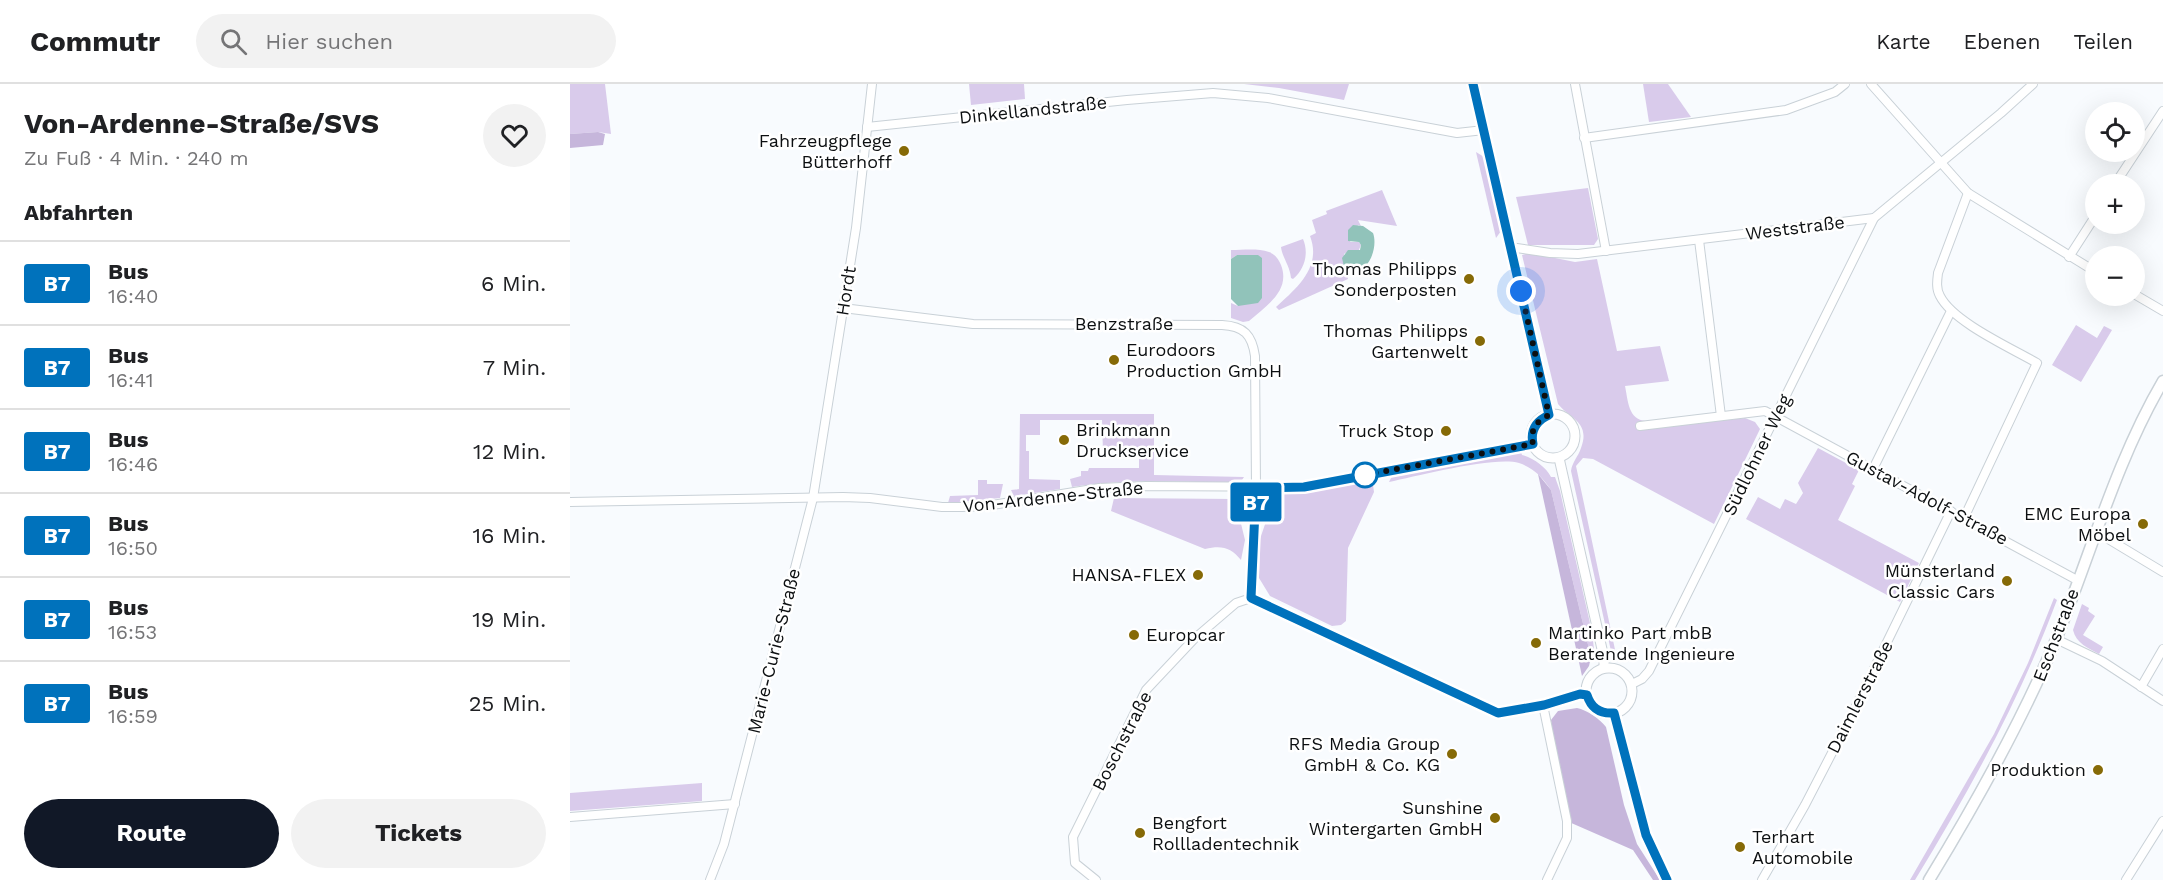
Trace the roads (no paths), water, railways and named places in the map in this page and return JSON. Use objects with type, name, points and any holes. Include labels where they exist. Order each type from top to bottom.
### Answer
[{"type":"main road","name":"Eschstraße","points":[[1929,880],[2012,735],[2056,639],[2095,531],[2132,441],[2163,381]]},
{"type":"street","name":"Hordt","points":[[813,498],[856,228],[872,84]]},
{"type":"street","points":[[1473,84],[1549,415]]},
{"type":"street","points":[[1575,84],[1606,251]]},
{"type":"street","points":[[1584,138],[1786,110],[1835,92],[1845,84]]},
{"type":"street","points":[[1874,218],[2033,84]]},
{"type":"street","points":[[1875,86],[1968,193],[2085,266]]},
{"type":"street","name":"Dinkellandstraße","points":[[867,128],[1116,101],[1213,93],[1268,98],[1457,132],[1484,130]]},
{"type":"street","points":[[2122,174],[2163,111]]},
{"type":"street","points":[[1964,518],[2037,363],[1950,311],[1940,296],[1937,284],[1938,273],[1968,193]]},
{"type":"street","name":"Weststraße","points":[[1510,247],[1550,253],[1578,254],[1874,218]]},
{"type":"street","name":"Südlohner Weg","points":[[1632,684],[1642,679],[1649,671],[1874,218]]},
{"type":"street","points":[[2068,257],[2085,231]]},
{"type":"street","points":[[1699,240],[1721,416]]},
{"type":"street","points":[[2145,300],[2163,311]]},
{"type":"street","name":"Benzstraße","points":[[843,308],[973,324],[1233,325],[1250,335],[1255,356],[1256,488]]},
{"type":"street","points":[[1873,469],[1950,311]]},
{"type":"street","points":[[1640,426],[1765,411],[1776,417]]},
{"type":"street","points":[[1549,415],[1562,416],[1575,431],[1574,445],[1559,458],[1546,457],[1533,444],[1533,429],[1536,423],[1549,415]]},
{"type":"street","name":"Gustav-Adolf-Straße","points":[[1776,417],[2077,580]]},
{"type":"street","name":"Von-Ardenne-Straße","points":[[570,502],[870,498],[942,507],[962,507],[1099,488],[1304,487],[1533,444]]},
{"type":"street","points":[[1559,458],[1604,658],[1604,668]]},
{"type":"street","points":[[1256,488],[1251,598],[1498,713],[1544,705],[1580,694],[1587,695]]},
{"type":"street","name":"Marie-Curie-Straße","points":[[710,880],[724,844],[735,804],[813,498]]},
{"type":"street","name":"Daimlerstraße","points":[[1762,880],[1805,805],[1849,720],[1951,511]]},
{"type":"street","points":[[2095,531],[2163,572]]},
{"type":"street","name":"Boschstraße","points":[[1096,880],[1075,863],[1073,837],[1146,690],[1194,639],[1236,603],[1251,598]]},
{"type":"street","points":[[2056,639],[2102,661],[2163,701]]},
{"type":"street","points":[[2141,687],[2163,649]]},
{"type":"street","points":[[1604,668],[1621,671],[1628,676],[1632,684],[1633,692],[1628,704],[1621,711],[1614,713],[1607,714],[1594,708],[1587,695],[1586,687],[1590,678],[1604,668]]},
{"type":"street","points":[[1544,705],[1567,821],[1567,838],[1547,880]]},
{"type":"street","points":[[1614,713],[1646,835],[1667,880]]},
{"type":"street","points":[[570,817],[735,804]]},
{"type":"street","points":[[2126,880],[2163,821]]},
{"type":"place","name":"Fahrzeugpflege Bütterhoff","points":[[904,151]]},
{"type":"place","name":"Thomas Philipps Sonderposten","points":[[1469,279]]},
{"type":"place","name":"Thomas Philipps Gartenwelt","points":[[1480,341]]},
{"type":"place","name":"Eurodoors Production GmbH","points":[[1114,360]]},
{"type":"place","name":"Truck Stop","points":[[1446,431]]},
{"type":"place","name":"Brinkmann Druckservice","points":[[1064,440]]},
{"type":"place","name":"EMC Europa Möbel","points":[[2143,524]]},
{"type":"place","name":"HANSA-FLEX","points":[[1198,575]]},
{"type":"place","name":"Münsterland Classic Cars","points":[[2007,581]]},
{"type":"place","name":"Europcar","points":[[1134,635]]},
{"type":"place","name":"Martinko Part mbB Beratende Ingenieure","points":[[1536,643]]},
{"type":"place","name":"RFS Media Group GmbH & Co. KG","points":[[1452,754]]},
{"type":"place","name":"Produktion","points":[[2098,770]]},
{"type":"place","name":"Sunshine Wintergarten GmbH","points":[[1495,818]]},
{"type":"place","name":"Bengfort Rollladentechnik","points":[[1140,833]]},
{"type":"place","name":"Terhart Automobile","points":[[1740,847]]}]
